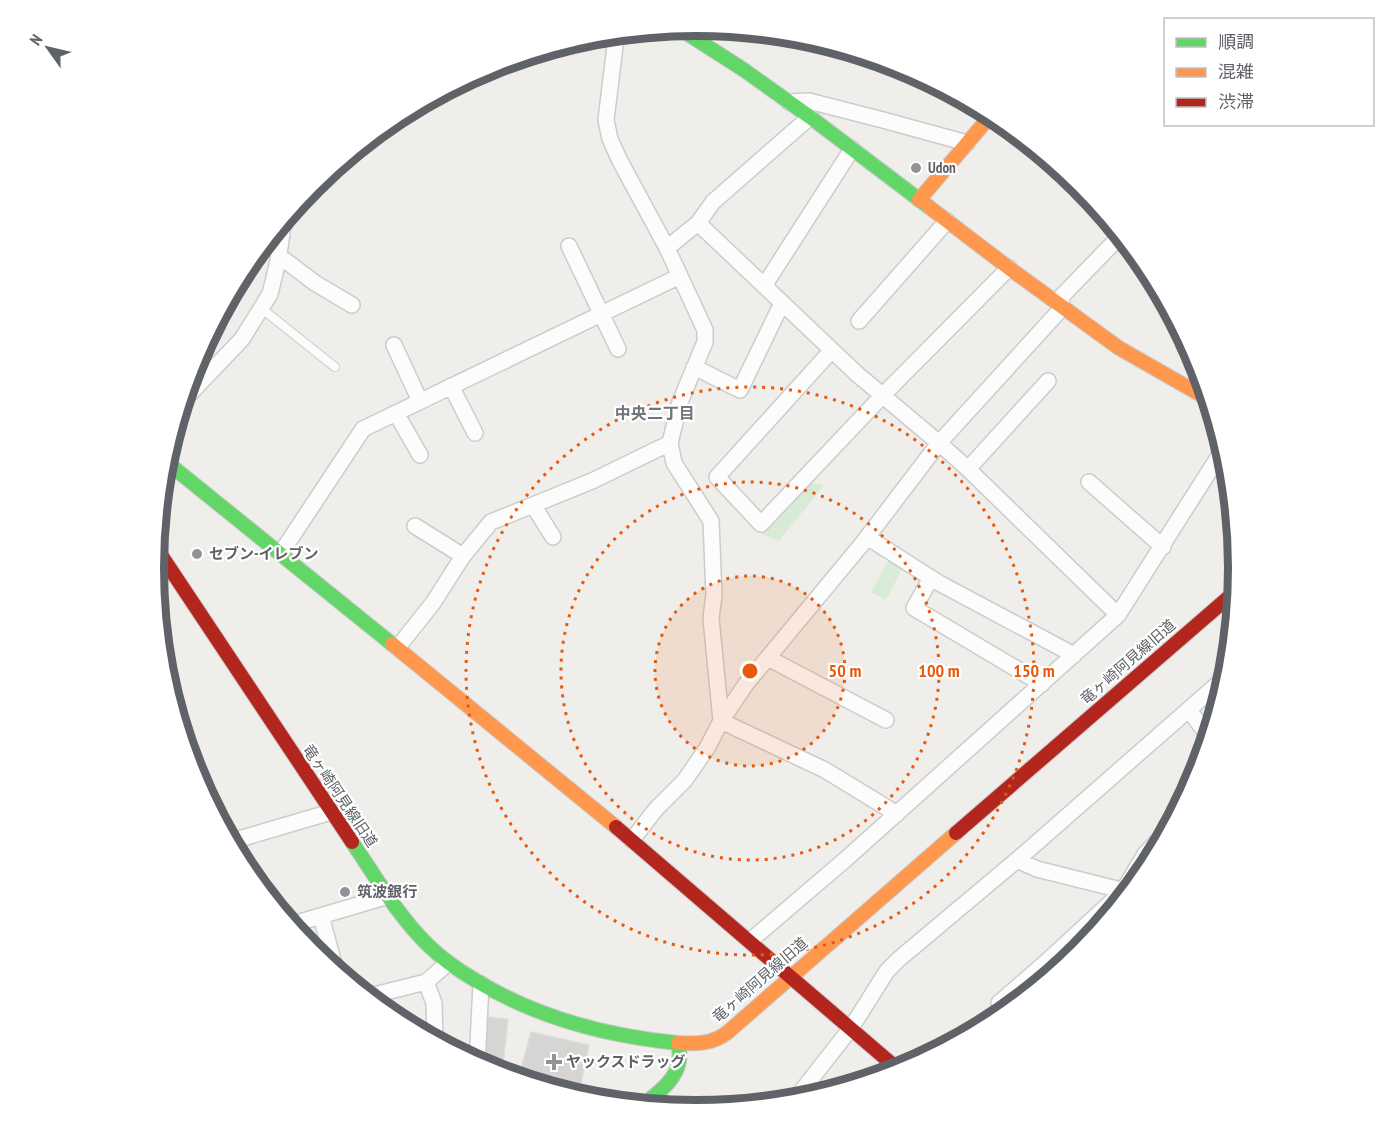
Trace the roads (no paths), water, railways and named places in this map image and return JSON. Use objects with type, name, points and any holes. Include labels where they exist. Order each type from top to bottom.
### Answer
[{"type":"street","points":[[690,36],[731,60],[810,117],[1062,308],[1119,348],[1199,394]]},
{"type":"street","points":[[615,43],[606,120],[610,139],[667,248],[705,330],[705,342],[680,402],[670,443],[674,463],[711,521],[714,595],[711,618],[721,721]]},
{"type":"street","points":[[789,102],[809,101],[967,143]]},
{"type":"street","points":[[667,248],[698,223],[713,202],[810,117]]},
{"type":"street","points":[[919,200],[985,122]]},
{"type":"street","points":[[764,286],[852,149]]},
{"type":"street","points":[[859,321],[947,221]]},
{"type":"street","points":[[698,223],[832,350],[968,470],[1118,615]]},
{"type":"street","points":[[195,388],[242,339],[270,294],[282,234]]},
{"type":"street","points":[[1062,308],[1060,297],[1115,241]]},
{"type":"street","points":[[569,246],[618,349]]},
{"type":"street","points":[[279,255],[315,283],[352,305]]},
{"type":"street","points":[[832,350],[717,477],[760,524],[1009,268]]},
{"type":"street","points":[[281,553],[363,429],[680,276]]},
{"type":"street","points":[[694,367],[740,390],[782,303]]},
{"type":"street","points":[[632,840],[656,809],[685,780],[746,684],[867,537],[939,443],[1062,308]]},
{"type":"street","points":[[394,345],[420,401]]},
{"type":"street","points":[[968,470],[1048,381]]},
{"type":"street","points":[[451,387],[475,433]]},
{"type":"street","points":[[396,414],[420,455]]},
{"type":"street","points":[[398,647],[433,603],[463,556],[491,522],[592,481],[670,443]]},
{"type":"street","points":[[750,942],[897,814],[1118,615],[1217,460]]},
{"type":"street","points":[[174,468],[398,647],[632,840],[891,1063]]},
{"type":"street","points":[[1089,482],[1163,547]]},
{"type":"street","points":[[533,505],[553,537]]},
{"type":"street","points":[[415,526],[463,556]]},
{"type":"street","points":[[867,537],[931,578],[1074,656]]},
{"type":"street","name":"竜ヶ崎阿見線旧道","points":[[164,560],[388,896],[421,938],[448,963],[481,984],[558,1020],[616,1034],[679,1043],[717,1040],[733,1028],[1227,599]]},
{"type":"street","points":[[931,578],[914,608],[1042,684]]},
{"type":"street","points":[[768,658],[886,720]]},
{"type":"street","points":[[802,1091],[851,1028],[887,971],[899,959],[1017,860],[1214,687]]},
{"type":"street","points":[[1189,710],[1203,729]]},
{"type":"street","points":[[721,721],[825,770],[897,814]]},
{"type":"street","points":[[238,839],[331,812]]},
{"type":"street","points":[[1017,860],[1037,868],[1121,889]]},
{"type":"street","points":[[298,923],[388,896]]},
{"type":"street","points":[[321,916],[332,957]]},
{"type":"street","points":[[377,994],[426,982],[448,963]]},
{"type":"street","points":[[999,1003],[1039,976]]},
{"type":"street","points":[[426,982],[434,1002],[435,1033]]},
{"type":"street","points":[[478,1054],[481,984]]},
{"type":"street","points":[[650,1099],[667,1084],[675,1073],[679,1062],[679,1043]]},
{"type":"lane","points":[[261,308],[335,367]]},
{"type":"place","name":"Udon","points":[[916,168]]},
{"type":"place","name":"セブン-イレブン","points":[[197,554]]},
{"type":"place","name":"筑波銀行","points":[[345,892]]},
{"type":"place","name":"ヤックスドラッグ","points":[[554,1062]]},
{"type":"district","name":"中央二丁目","points":[[655,413]]}]
